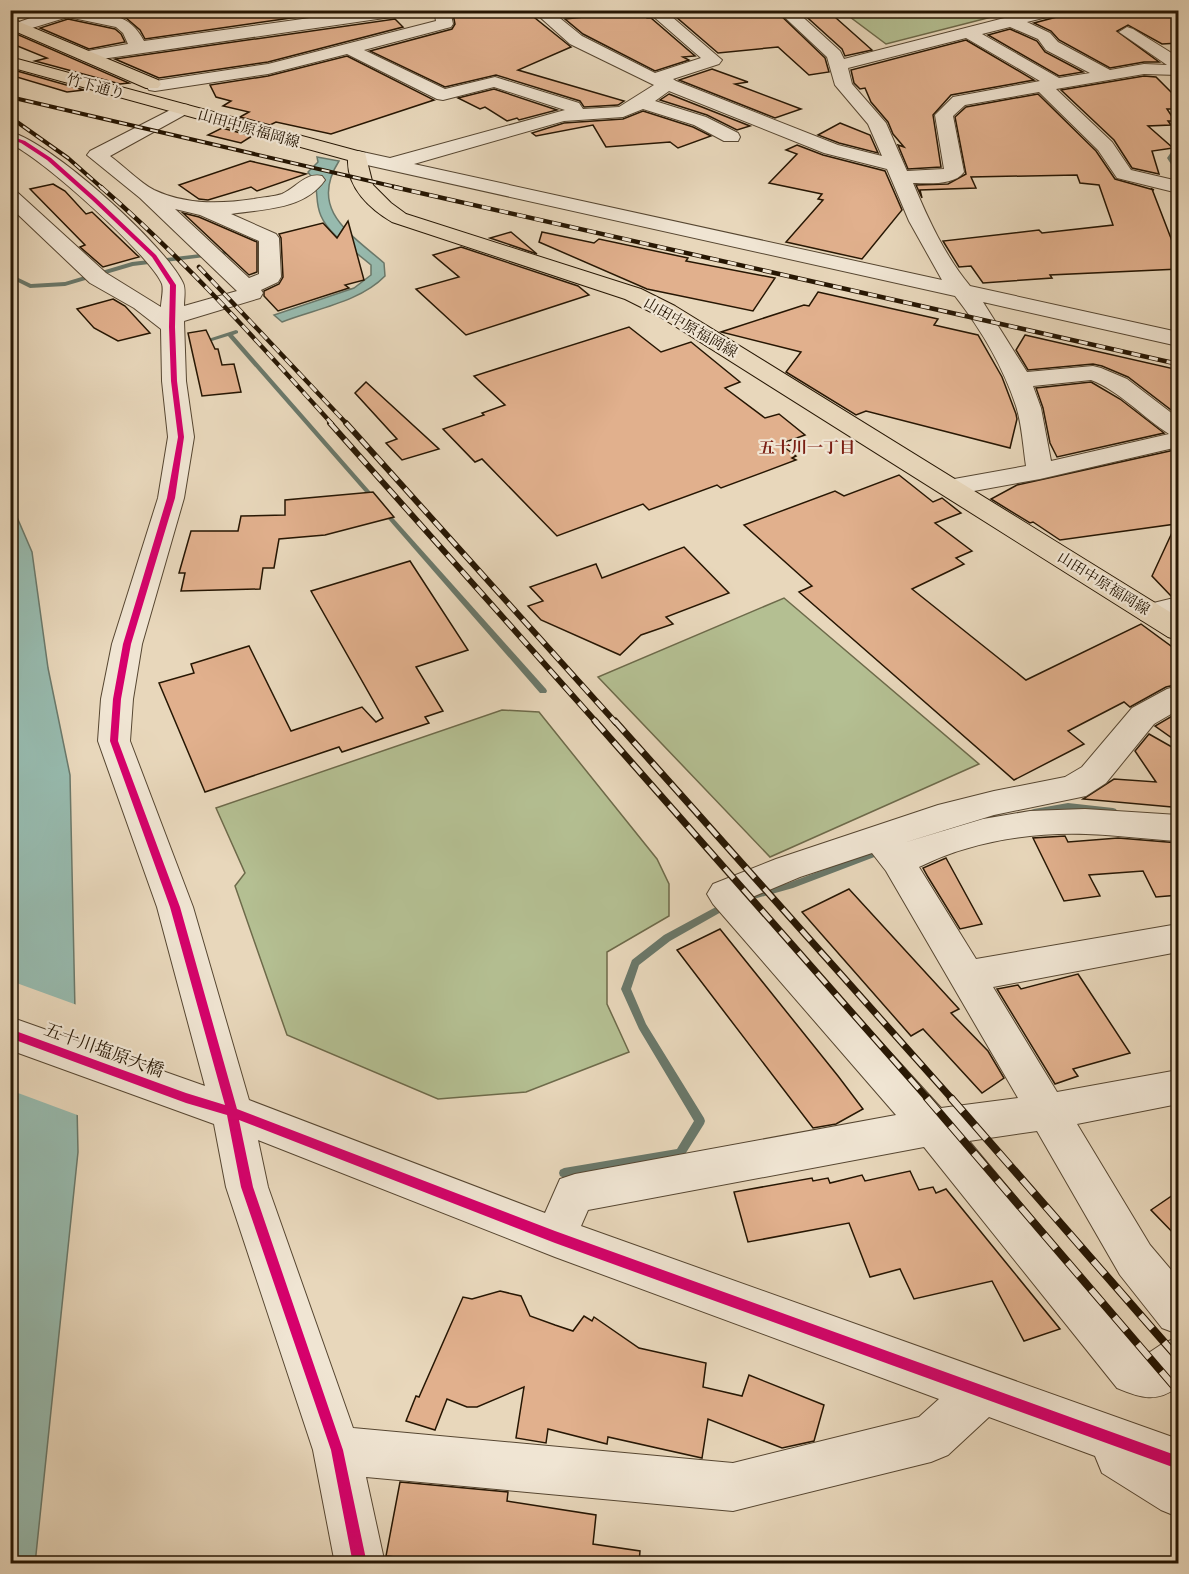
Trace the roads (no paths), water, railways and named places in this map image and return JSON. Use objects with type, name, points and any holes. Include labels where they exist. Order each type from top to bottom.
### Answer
[{"type":"main road","points":[[15,25],[88,56],[167,84],[179,100],[182,109]]},
{"type":"main road","name":"竹下通り","points":[[10,62],[182,109]]},
{"type":"main road","name":"山田中原福岡線","points":[[182,109],[358,157],[356,164],[372,200],[399,218],[633,294],[667,311],[952,487],[1165,609],[1179,630]]},
{"type":"street","points":[[88,56],[353,14],[405,10]]},
{"type":"street","points":[[167,84],[268,69],[445,24],[442,10]]},
{"type":"street","points":[[540,10],[576,40],[625,67],[831,149],[898,171],[938,177],[954,172],[944,115],[959,101],[1144,69],[1178,68]]},
{"type":"street","points":[[391,164],[563,116],[623,112],[641,104],[661,81],[713,60],[654,10]]},
{"type":"street","points":[[785,10],[834,55],[844,85],[877,123],[919,220],[951,277],[980,313],[1019,380],[1029,408],[1040,471]]},
{"type":"street","points":[[839,65],[1057,10]]},
{"type":"street","points":[[15,25],[67,11],[121,23],[132,35],[138,47]]},
{"type":"street","points":[[353,14],[415,32]]},
{"type":"street","points":[[1013,22],[1044,36],[1052,46],[1107,75]]},
{"type":"street","points":[[1127,32],[1178,68]]},
{"type":"street","points":[[969,33],[1049,84],[1105,146],[1124,174],[1179,187]]},
{"type":"street","points":[[351,49],[443,95],[495,82],[573,107],[577,115]]},
{"type":"street","points":[[641,104],[700,122],[732,137]]},
{"type":"street","points":[[172,322],[98,278],[10,195],[96,155],[182,109]]},
{"type":"street","points":[[10,137],[23,142],[44,178],[154,256],[173,285],[174,381],[182,437],[171,498],[127,644],[117,699],[114,741],[175,907],[232,1112],[247,1187],[337,1450],[360,1563]]},
{"type":"street","points":[[96,155],[147,194],[252,293],[172,322]]},
{"type":"street","points":[[358,157],[1179,339]]},
{"type":"street","points":[[1179,178],[1175,180],[1179,187]]},
{"type":"street","points":[[147,194],[194,209],[231,208],[285,200],[305,189],[315,180]]},
{"type":"street","points":[[203,209],[269,238],[270,277],[246,288]]},
{"type":"street","points":[[1019,380],[1093,373],[1103,376],[1122,384],[1151,411],[1179,429]]},
{"type":"street","points":[[952,487],[1040,471],[1179,440]]},
{"type":"street","points":[[1179,697],[1143,716],[1094,775],[1074,787],[994,803],[889,849],[788,868],[725,894],[932,1127],[1133,1372],[1155,1376],[1179,1360]]},
{"type":"street","points":[[889,849],[915,852],[1004,828],[1037,823],[1070,821],[1179,828]]},
{"type":"street","points":[[889,849],[1135,1260],[1179,1312]]},
{"type":"street","points":[[967,976],[1179,938]]},
{"type":"street","name":"五十川塩原大橋","points":[[10,1033],[186,1098],[232,1112],[555,1237],[1065,1422]]},
{"type":"street","points":[[555,1237],[575,1193],[932,1127],[1047,1112],[1179,1087]]},
{"type":"street","points":[[337,1450],[733,1487],[931,1438],[981,1393]]},
{"type":"street","points":[[1065,1422],[1179,1463]]},
{"type":"street","points":[[1065,1422],[1179,1493]]},
{"type":"water","points":[[317,157],[339,161],[331,178],[328,194],[331,207],[347,231],[384,263],[385,276],[375,285],[350,299],[282,322],[274,315],[354,288],[371,275],[371,265],[336,236],[321,216],[315,184],[308,172],[318,162]]},
{"type":"water","points":[[10,501],[32,552],[48,668],[70,775],[78,1152],[35,1564],[10,1563]]},
{"type":"waterway","points":[[1178,146],[1169,158],[1178,171]]},
{"type":"waterway","points":[[10,276],[30,286],[65,284],[132,264],[235,252]]},
{"type":"waterway","points":[[229,334],[236,332]]},
{"type":"waterway","points":[[202,342],[229,334]]},
{"type":"waterway","points":[[229,334],[374,499]]},
{"type":"waterway","points":[[384,511],[543,691]]},
{"type":"waterway","points":[[1034,812],[1068,806],[1113,811]]},
{"type":"waterway","points":[[750,897],[790,886],[882,851]]},
{"type":"waterway","points":[[564,1173],[680,1153],[700,1121],[642,1026],[626,989],[635,963],[667,938],[727,905]]},
{"type":"railway","points":[[10,97],[400,188]]},
{"type":"railway","points":[[10,117],[68,158],[102,188]]},
{"type":"railway","points":[[101,187],[191,272],[332,424]]},
{"type":"railway","points":[[394,187],[1178,364]]},
{"type":"railway","points":[[199,267],[347,424]]},
{"type":"railway","points":[[330,423],[597,723]]},
{"type":"railway","points":[[346,423],[616,723]]},
{"type":"railway","points":[[595,721],[928,1099]]},
{"type":"railway","points":[[615,721],[952,1099]]},
{"type":"railway","points":[[927,1098],[1178,1391]]},
{"type":"railway","points":[[951,1098],[1178,1358]]},
{"type":"district","name":"五十川一丁目","points":[[807,447]]}]
